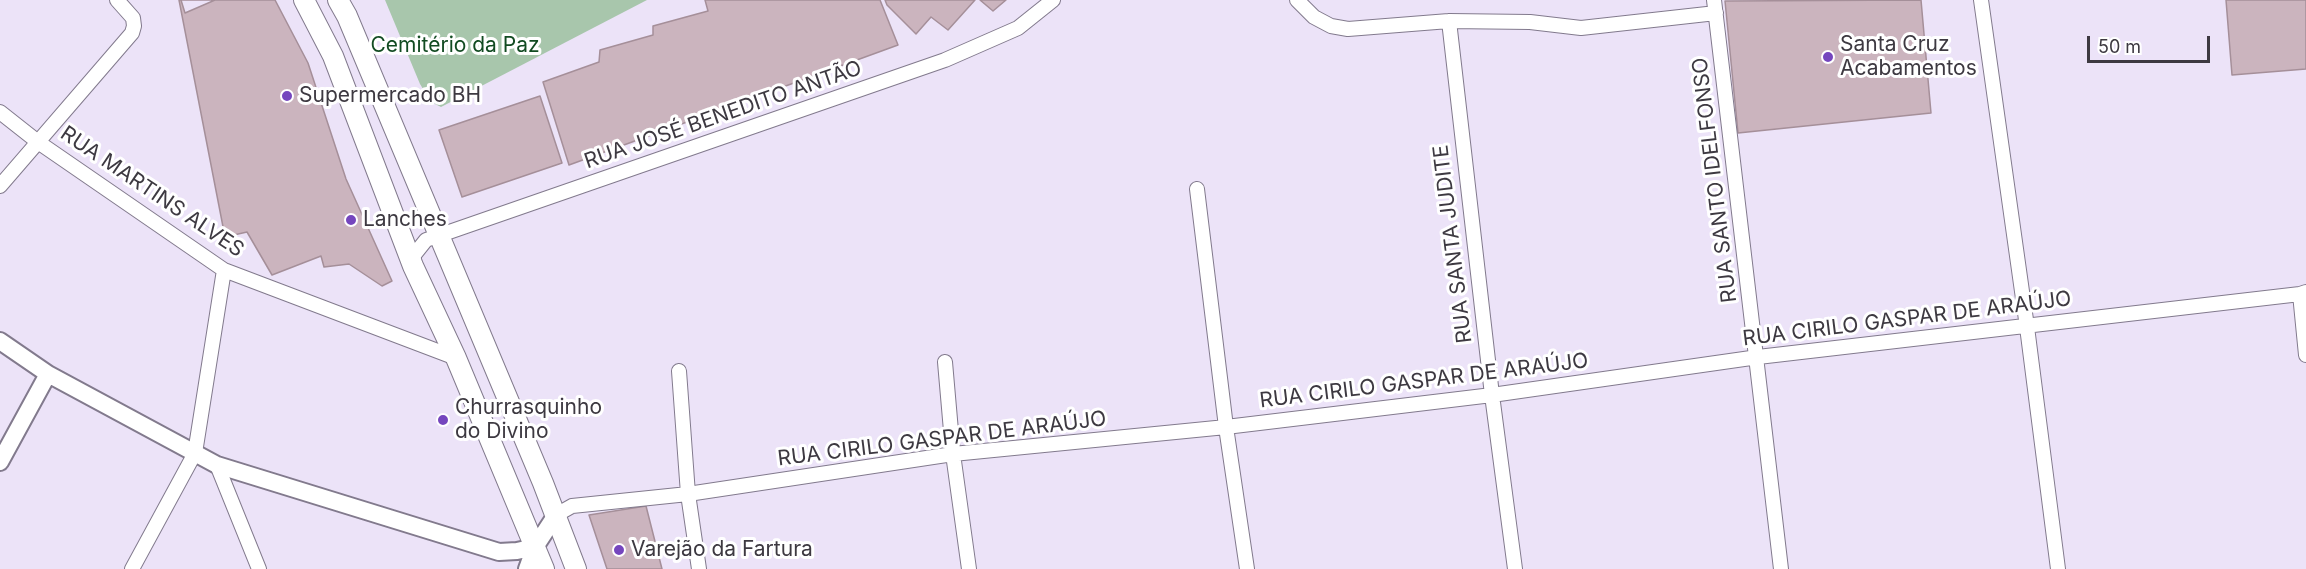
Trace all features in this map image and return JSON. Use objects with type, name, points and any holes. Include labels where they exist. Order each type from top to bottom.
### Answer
[{"type":"main road","points":[[303,0],[333,56],[413,266],[456,358],[544,569]]},
{"type":"main road","points":[[338,0],[347,16],[556,515],[576,569]]},
{"type":"street","points":[[0,186],[125,42],[134,26],[134,18],[117,0]]},
{"type":"street","name":"RUA JOSÉ BENEDITO ANTÃO","points":[[413,266],[414,255],[426,240],[945,60],[1018,28],[1053,0]]},
{"type":"street","points":[[1297,0],[1314,17],[1331,26],[1348,29],[1449,21],[1530,22],[1581,28],[1715,6]]},
{"type":"street","points":[[1981,0],[2058,569]]},
{"type":"street","name":"RUA SANTO IDELFONSO","points":[[1715,6],[1758,357],[1781,569]]},
{"type":"street","name":"RUA SANTA JUDITE","points":[[1449,21],[1492,395],[1515,569]]},
{"type":"street","name":"RUA MARTINS ALVES","points":[[0,112],[38,142],[224,270],[456,358]]},
{"type":"street","points":[[1197,189],[1226,427],[1247,569]]},
{"type":"street","points":[[132,569],[195,453],[224,270]]},
{"type":"street","points":[[2303,293],[2306,355]]},
{"type":"street","name":"RUA CIRILO GASPAR DE ARAÚJO","points":[[556,515],[572,506],[688,494],[953,454],[1226,427],[1492,395],[1758,357],[2303,293]]},
{"type":"street","points":[[0,341],[48,374],[218,465],[499,552],[535,547]]},
{"type":"street","points":[[945,362],[953,454],[969,569]]},
{"type":"street","points":[[678,371],[688,494],[699,569]]},
{"type":"street","points":[[0,462],[48,374]]},
{"type":"street","points":[[218,465],[259,569]]},
{"type":"street","points":[[527,569],[535,547],[556,515]]},
{"type":"green space","name":"Cemitério da Paz","points":[[385,0],[647,0],[441,107],[431,102],[420,84]]},
{"type":"building","points":[[179,0],[275,0],[308,63],[346,179],[392,281],[382,286],[349,264],[324,267],[321,256],[272,275],[247,232],[225,237]]},
{"type":"building","points":[[181,0],[215,0],[185,13]]},
{"type":"building","points":[[705,0],[880,0],[898,45],[569,165],[543,82],[599,62],[600,50],[653,35],[653,26],[708,11]]},
{"type":"building","points":[[885,0],[975,0],[948,30],[931,17],[916,34],[887,5]]},
{"type":"building","points":[[980,0],[1006,0],[993,11]]},
{"type":"building","name":"Santa Cruz Acabamentos","points":[[1921,0],[1931,113],[1738,133],[1725,1]]},
{"type":"building","points":[[2226,0],[2306,0],[2306,69],[2232,75]]},
{"type":"building","points":[[540,96],[562,163],[462,197],[439,130]]},
{"type":"building","points":[[646,506],[662,569],[607,569],[589,515]]},
{"type":"place","name":"Santa Cruz Acabamentos","points":[[1828,57]]},
{"type":"place","name":"Supermercado BH","points":[[287,96]]},
{"type":"place","name":"Lanches","points":[[351,220]]},
{"type":"place","name":"Churrasquinho do Divino","points":[[443,420]]},
{"type":"place","name":"Varejão da Fartura","points":[[619,550]]}]
